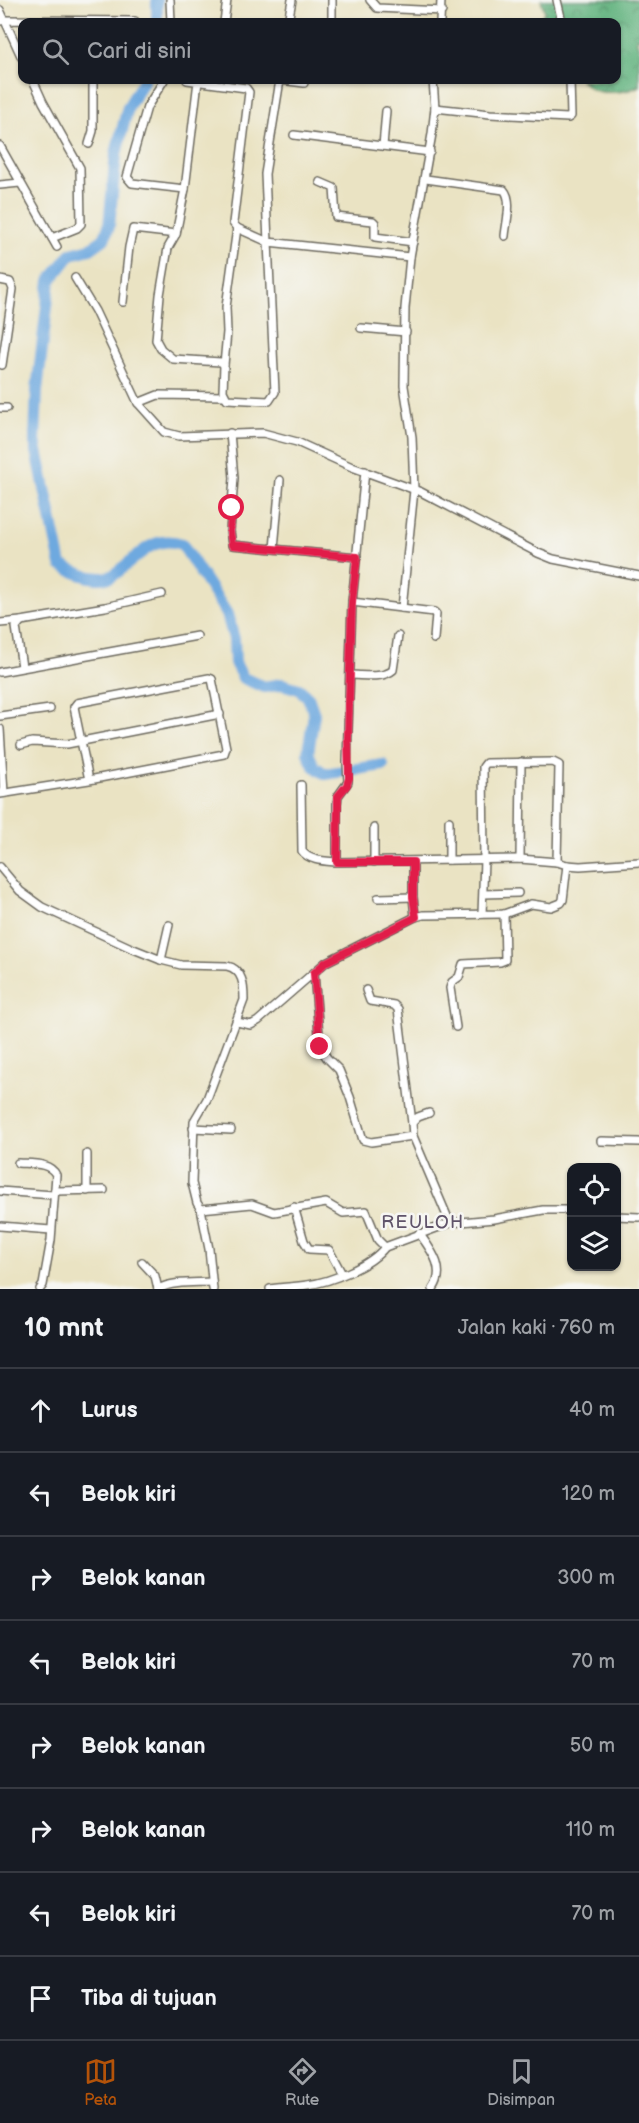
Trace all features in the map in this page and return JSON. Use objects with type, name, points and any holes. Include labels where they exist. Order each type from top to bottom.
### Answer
[{"type":"street","points":[[170,0],[171,18]]},
{"type":"street","points":[[225,18],[227,0]]},
{"type":"street","points":[[289,18],[292,0]]},
{"type":"street","points":[[332,0],[332,18]]},
{"type":"street","points":[[370,0],[377,8],[442,11]]},
{"type":"street","points":[[441,0],[441,18]]},
{"type":"street","points":[[557,0],[561,18]]},
{"type":"street","points":[[0,10],[2,20],[18,50]]},
{"type":"street","points":[[2,20],[18,20]]},
{"type":"street","points":[[35,84],[77,161],[81,175],[81,224],[77,228],[52,238]]},
{"type":"street","points":[[89,144],[93,131],[93,84]]},
{"type":"street","points":[[161,84],[147,107],[127,177],[132,183],[185,189]]},
{"type":"street","points":[[198,84],[185,189],[176,234],[168,248],[160,295],[156,340],[161,350],[172,359],[216,361],[224,365]]},
{"type":"street","points":[[229,84],[246,88],[249,92],[233,223],[237,228],[268,242],[410,257]]},
{"type":"street","points":[[138,403],[159,395],[224,396],[230,400],[269,401],[275,395],[266,174],[279,84]]},
{"type":"street","points":[[402,608],[414,490],[412,437],[404,386],[405,308],[410,257],[430,152],[435,108],[433,84]]},
{"type":"street","points":[[435,108],[490,114],[568,118],[571,116],[570,84]]},
{"type":"street","points":[[383,146],[386,111]]},
{"type":"street","points":[[294,135],[430,152]]},
{"type":"street","points":[[0,146],[57,248]]},
{"type":"street","points":[[426,178],[504,190],[508,200],[505,236]]},
{"type":"street","points":[[320,182],[334,188],[336,217],[373,221],[375,237],[413,242]]},
{"type":"street","points":[[0,185],[20,183]]},
{"type":"street","points":[[224,396],[226,307],[237,228]]},
{"type":"street","points":[[123,302],[133,229],[176,234]]},
{"type":"street","points":[[75,278],[95,311],[138,403],[164,432],[171,435],[263,433],[278,436],[414,490],[546,556],[639,576]]},
{"type":"street","points":[[0,280],[10,282],[13,289],[2,365]]},
{"type":"street","points":[[361,328],[406,332]]},
{"type":"street","points":[[230,433],[234,478],[230,542],[232,545],[357,557]]},
{"type":"street","points":[[337,862],[338,796],[347,785],[349,778],[347,768],[352,602],[365,471]]},
{"type":"street","points":[[274,549],[280,480]]},
{"type":"street","points":[[0,623],[105,607],[162,594]]},
{"type":"street","points":[[352,602],[436,613],[434,639]]},
{"type":"street","points":[[21,621],[16,627],[22,667]]},
{"type":"street","points":[[0,672],[197,636]]},
{"type":"street","points":[[350,675],[384,675],[391,672],[398,636]]},
{"type":"street","points":[[0,729],[2,794],[89,780],[224,754],[226,748],[214,683],[211,678],[92,699],[75,705],[89,780]]},
{"type":"street","points":[[0,716],[50,709]]},
{"type":"street","points":[[21,745],[32,742],[60,744],[81,741],[220,714]]},
{"type":"street","points":[[520,859],[521,762]]},
{"type":"street","points":[[482,914],[484,764],[553,762],[559,765],[557,861]]},
{"type":"street","points":[[301,785],[302,850],[305,855],[314,859],[337,862],[520,859],[557,861],[567,865],[639,862]]},
{"type":"street","points":[[449,821],[449,860]]},
{"type":"street","points":[[374,828],[374,862]]},
{"type":"street","points":[[413,862],[413,897],[416,917]]},
{"type":"street","points":[[237,1022],[251,1025],[258,1021],[326,962],[416,917],[504,914],[531,904],[551,907],[561,903],[567,865]]},
{"type":"street","points":[[1,869],[20,891],[42,907],[161,960],[181,965],[234,967],[244,986],[244,1000],[237,1022],[207,1099],[195,1118],[192,1183],[197,1203],[201,1209],[209,1249],[212,1285],[175,1284],[158,1289],[155,1276],[142,1262]]},
{"type":"street","points":[[484,894],[518,893]]},
{"type":"street","points":[[378,898],[413,897]]},
{"type":"street","points":[[456,1027],[450,988],[452,982],[459,977],[463,964],[505,960],[504,914]]},
{"type":"street","points":[[161,960],[169,925]]},
{"type":"street","points":[[314,973],[320,1047],[339,1070],[363,1140],[371,1142],[413,1136]]},
{"type":"street","points":[[366,990],[370,1001],[394,1005],[398,1009],[413,1136],[450,1223]]},
{"type":"street","points":[[412,1122],[429,1113]]},
{"type":"street","points":[[194,1128],[231,1130]]},
{"type":"street","points":[[601,1141],[639,1142]]},
{"type":"street","points":[[87,1154],[87,1191]]},
{"type":"street","points":[[18,1163],[48,1166],[56,1175],[46,1273],[40,1289]]},
{"type":"street","points":[[0,1191],[54,1193],[104,1190]]},
{"type":"street","points":[[201,1209],[248,1204],[269,1211],[326,1203],[343,1213],[366,1211],[378,1240],[385,1246]]},
{"type":"street","points":[[294,1207],[304,1241],[309,1249],[329,1250],[342,1274]]},
{"type":"street","points":[[270,1289],[308,1285],[342,1274],[367,1263],[380,1254],[385,1246],[450,1223],[494,1219],[543,1210],[567,1210]]},
{"type":"street","points":[[621,1216],[639,1217]]},
{"type":"street","points":[[0,1226],[51,1230]]},
{"type":"street","points":[[419,1233],[436,1260],[439,1278],[433,1289]]},
{"type":"green space","points":[[541,0],[639,0],[639,39],[636,38],[639,49],[639,86],[609,92],[597,91],[585,84],[621,84],[621,18],[540,18],[545,12]]},
{"type":"waterway","points":[[157,0],[157,18]]},
{"type":"waterway","points":[[142,84],[128,107],[116,154],[109,226],[104,239],[90,249],[71,254],[50,281],[37,390],[35,441],[61,565],[91,577],[110,577],[151,546],[165,542],[182,544],[227,614],[234,639],[235,663],[243,678],[264,687],[282,684],[299,689],[308,697],[314,714],[308,753],[314,766],[325,774],[383,765]]},
{"type":"district","name":"REULOH","points":[[423,1222]]},
{"type":"route","points":[[232,508],[230,531],[232,545],[357,557],[352,602],[347,762],[349,778],[347,785],[338,796],[337,862],[413,862],[413,897],[416,917],[326,962],[314,973],[320,1047]]}]
